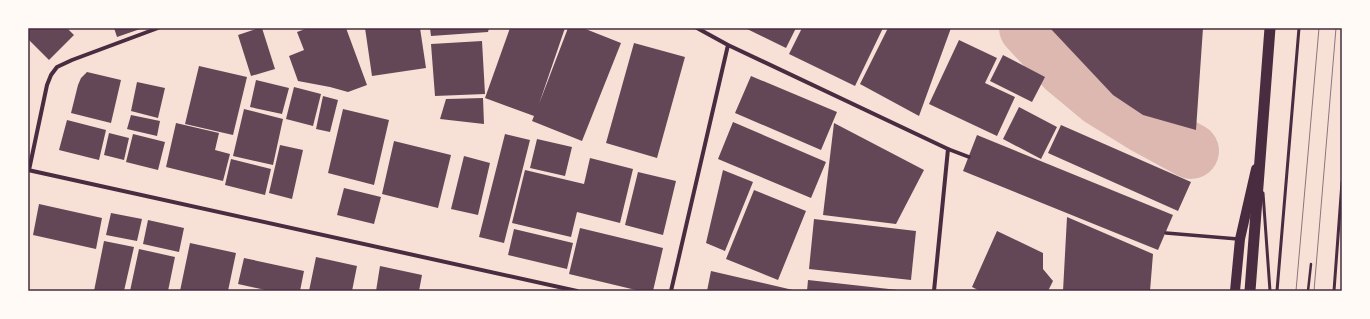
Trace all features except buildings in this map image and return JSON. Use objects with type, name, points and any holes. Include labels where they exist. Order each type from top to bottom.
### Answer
[{"type":"highway","points":[[1250,291],[1270,28]]},
{"type":"main road","points":[[1235,291],[1240,239],[1260,151]]},
{"type":"street","points":[[158,28],[57,67],[51,75],[47,85],[28,170],[577,291]]},
{"type":"street","points":[[697,28],[728,45],[948,149],[968,157]]},
{"type":"street","points":[[671,291],[728,45]]},
{"type":"street","points":[[934,291],[948,149]]},
{"type":"street","points":[[1166,233],[1240,239]]},
{"type":"lane","points":[[1277,291],[1299,28]]},
{"type":"lane","points":[[1260,151],[1270,291]]},
{"type":"lane","points":[[1334,291],[1342,182]]},
{"type":"path","points":[[1308,291],[1310,264]]},
{"type":"waterway","points":[[1027,28],[1065,69],[1101,99],[1145,126],[1191,151]]},
{"type":"tram line","points":[[1296,291],[1319,28]]},
{"type":"tram line","points":[[1314,291],[1336,28]]}]
